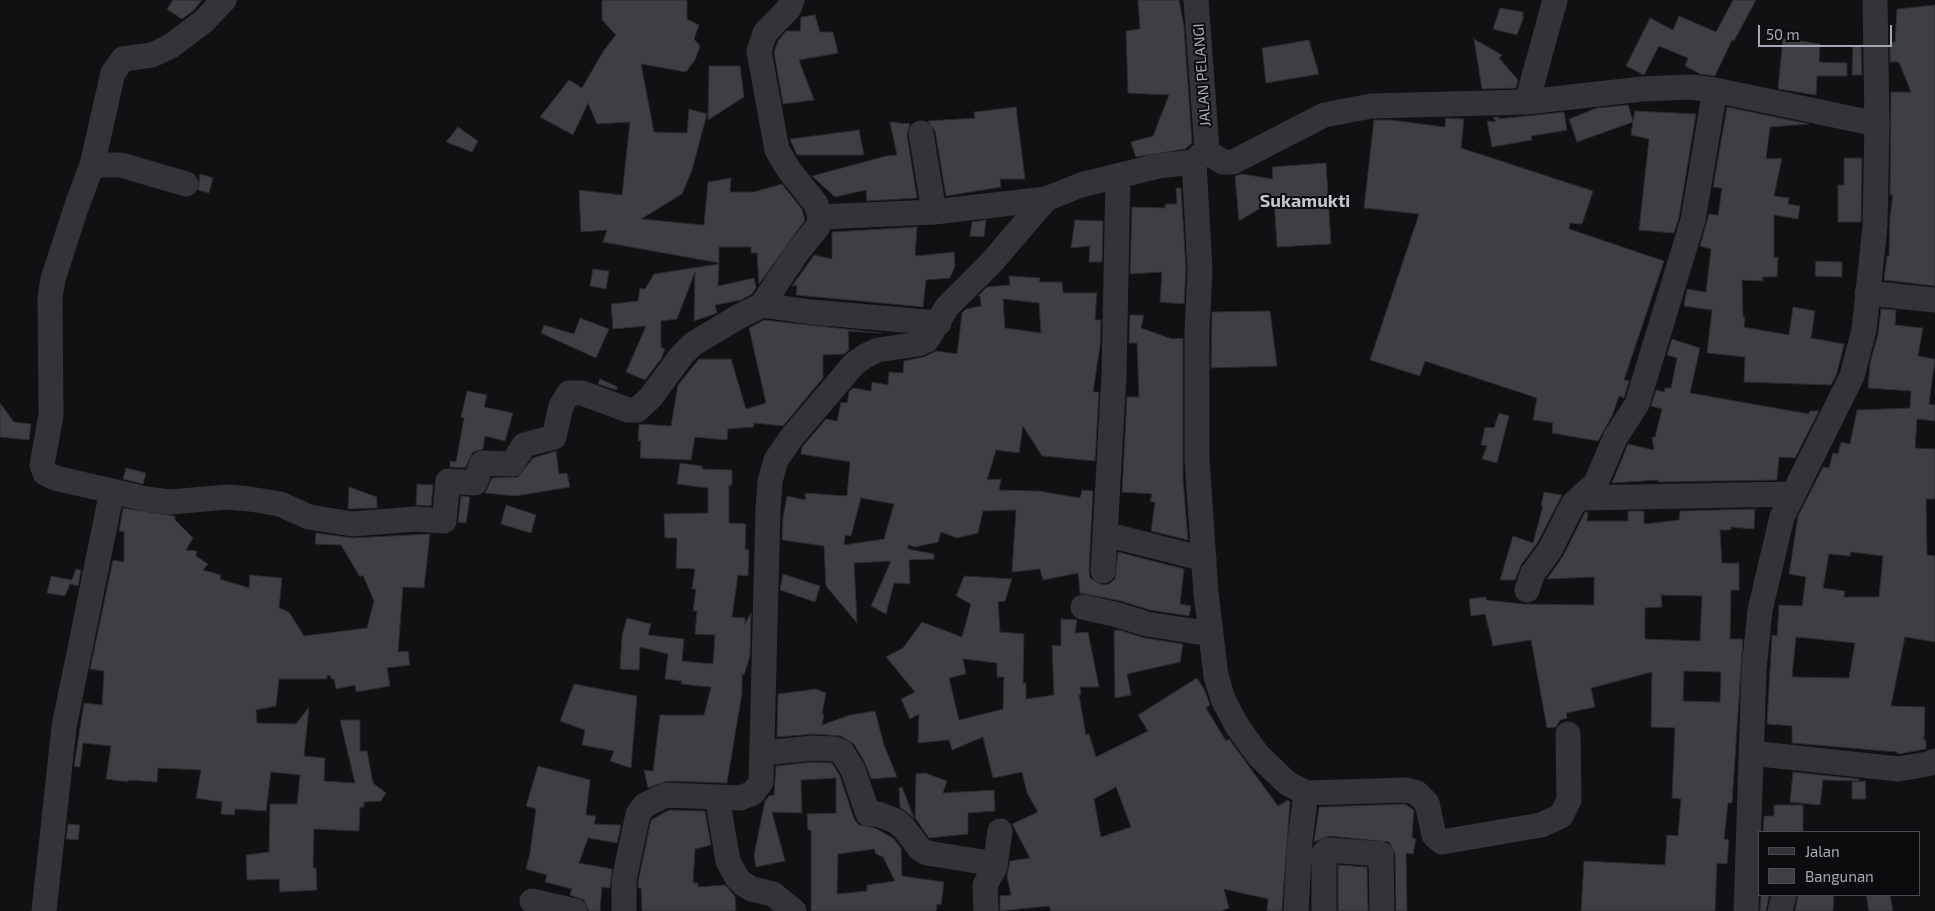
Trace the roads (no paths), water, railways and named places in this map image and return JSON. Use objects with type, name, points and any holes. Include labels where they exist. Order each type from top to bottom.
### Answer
[{"type":"street","points":[[224,0],[204,21],[161,52],[129,57],[116,66],[109,84],[92,165],[53,279],[50,298],[51,415],[42,465],[45,473],[55,478],[112,491],[170,502],[228,497],[259,500],[280,504],[309,517],[352,524],[415,519],[444,522],[448,481],[475,483],[482,463],[512,464],[524,445],[554,437],[561,406],[569,393],[582,393],[611,405],[628,410],[637,410],[651,398],[681,356],[693,344],[762,305],[796,254],[819,225],[820,218],[816,204],[789,170],[777,150],[759,51],[765,33],[788,8],[792,0]]},
{"type":"street","name":"JALAN PELANGI","points":[[1196,0],[1200,156],[1197,460],[1204,559],[1216,676],[1222,699],[1237,726],[1258,755],[1288,783],[1306,793]]},
{"type":"street","points":[[1527,102],[1555,0]]},
{"type":"street","points":[[1746,911],[1754,838],[1751,753],[1754,670],[1760,610],[1782,517],[1852,376],[1864,330],[1875,226],[1877,124],[1875,0]]},
{"type":"street","points":[[820,218],[934,212],[1046,199],[1081,185],[1210,154],[1223,162],[1233,162],[1324,115],[1371,106],[1417,103],[1527,102],[1642,89],[1690,88],[1715,90],[1877,124]]},
{"type":"street","points":[[1527,590],[1534,573],[1550,550],[1569,512],[1596,483],[1615,438],[1637,404],[1693,220],[1715,90]]},
{"type":"street","points":[[921,133],[934,212]]},
{"type":"street","points":[[92,165],[121,165],[186,184]]},
{"type":"street","points":[[1103,571],[1114,374],[1118,176]]},
{"type":"street","points":[[624,911],[624,880],[638,814],[645,805],[666,795],[740,798],[753,793],[761,782],[768,509],[770,481],[776,460],[791,438],[854,364],[878,350],[923,342],[939,323],[947,307],[991,263],[1046,199]]},
{"type":"street","points":[[1867,293],[1935,300]]},
{"type":"street","points":[[762,305],[811,312],[939,323]]},
{"type":"street","points":[[44,911],[64,727],[112,491]]},
{"type":"street","points":[[1580,498],[1793,494]]},
{"type":"street","points":[[1105,534],[1204,559]]},
{"type":"street","points":[[1083,607],[1147,624],[1211,634]]},
{"type":"street","points":[[1296,911],[1300,841],[1306,793],[1407,790],[1417,793],[1427,804],[1434,836],[1442,842],[1542,826],[1561,816],[1569,800],[1568,734]]},
{"type":"street","points":[[763,753],[813,748],[835,749],[842,752],[853,770],[868,814],[878,814],[896,822],[904,828],[920,849],[926,853],[995,864]]},
{"type":"street","points":[[1751,753],[1898,768],[1928,764],[1935,761]]},
{"type":"street","points":[[717,796],[728,861],[737,878],[743,884],[773,894],[794,911]]},
{"type":"street","points":[[986,911],[985,885],[995,864],[1000,831]]},
{"type":"street","points":[[1324,911],[1324,853],[1328,850],[1381,854],[1382,911]]},
{"type":"street","points":[[1780,911],[1784,896]]},
{"type":"street","points":[[532,901],[575,911]]},
{"type":"district","name":"Sukamukti","points":[[1305,201]]}]
